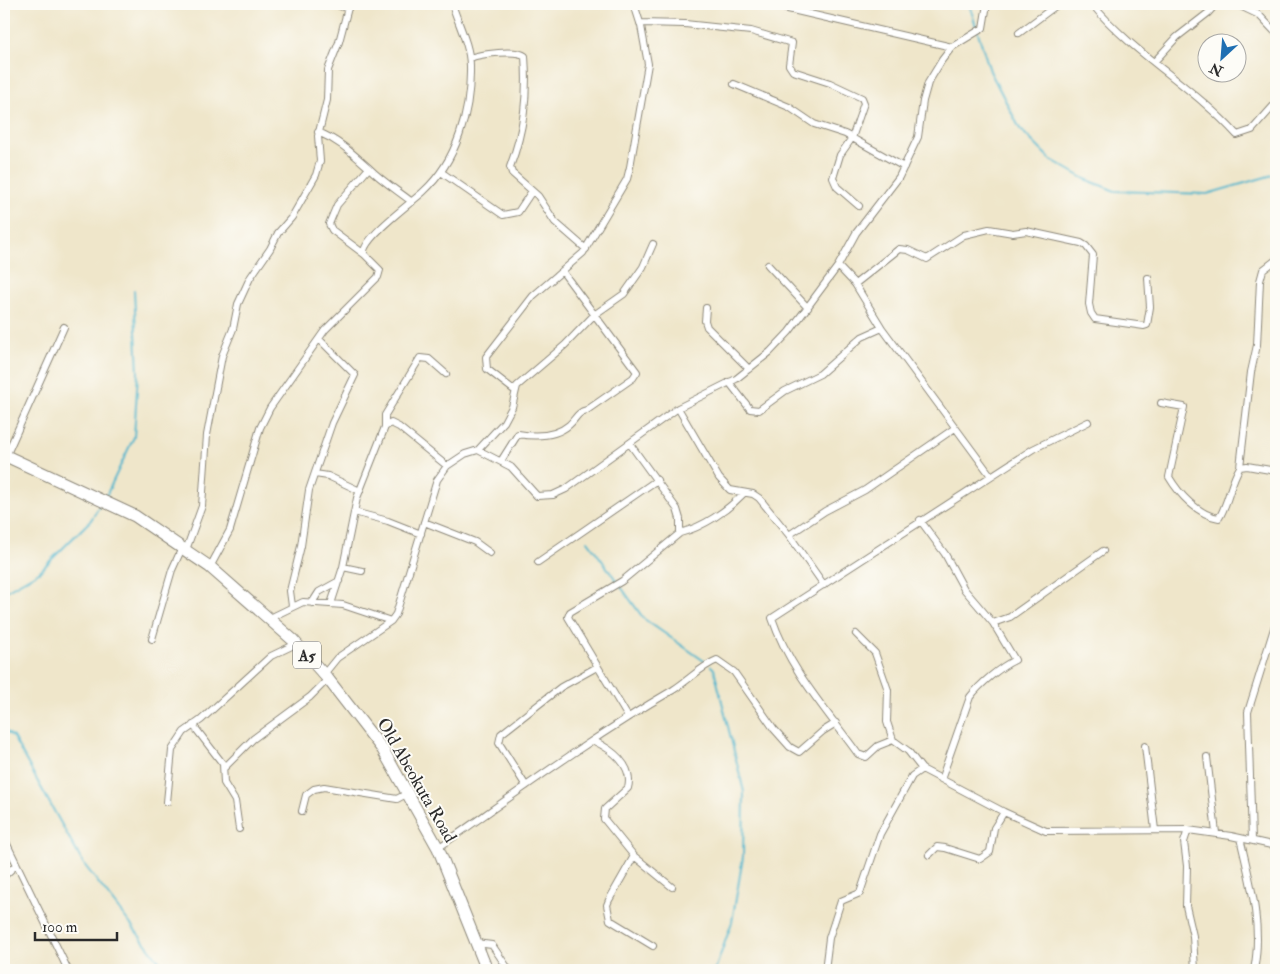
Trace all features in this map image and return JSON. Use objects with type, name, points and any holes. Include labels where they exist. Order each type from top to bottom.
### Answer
[{"type":"highway","name":"Old Abeokuta Road","points":[[5,455],[136,516],[184,549],[210,567],[270,618],[326,676],[384,750],[408,793],[438,848],[487,970]]},
{"type":"street","points":[[152,639],[172,570],[184,549],[202,506],[207,435],[215,384],[222,356],[233,329],[234,317],[250,278],[270,249],[278,233],[303,200],[316,175],[320,161],[318,132],[327,100],[328,70],[339,42],[349,6],[335,4]]},
{"type":"street","points":[[364,254],[365,246],[382,227],[437,179],[460,135],[469,92],[470,58],[452,4]]},
{"type":"street","points":[[514,390],[487,368],[486,357],[533,296],[586,250],[626,179],[630,167],[648,64],[640,23],[634,4]]},
{"type":"street","points":[[478,450],[511,467],[533,493],[544,497],[566,489],[678,408],[729,382],[770,352],[808,308],[838,266],[856,233],[892,190],[918,137],[923,101],[928,83],[952,48],[982,28],[987,4]]},
{"type":"street","points":[[1019,33],[1058,4]]},
{"type":"street","points":[[1092,4],[1114,29],[1122,33],[1154,62],[1183,84],[1237,135],[1252,130],[1276,103]]},
{"type":"street","points":[[1154,62],[1176,37],[1208,13],[1216,4]]},
{"type":"street","points":[[1236,4],[1259,16],[1276,33]]},
{"type":"street","points":[[775,6],[952,48]]},
{"type":"street","points":[[640,23],[685,24],[751,32],[792,43],[789,65],[792,70],[830,83],[864,100],[852,138],[840,155],[833,178],[837,187],[859,206]]},
{"type":"street","points":[[470,58],[512,52],[525,56],[526,107],[523,130],[510,168],[515,178],[532,191],[555,222],[586,250]]},
{"type":"street","points":[[734,84],[789,107],[814,124],[852,138],[904,167]]},
{"type":"street","points":[[318,132],[336,139],[355,153],[369,168],[412,202]]},
{"type":"street","points":[[210,567],[230,530],[263,420],[281,391],[328,326],[379,274],[378,268],[364,254],[332,230],[329,224],[337,205],[369,168]]},
{"type":"street","points":[[441,172],[503,215],[518,212],[532,191]]},
{"type":"street","points":[[855,284],[899,249],[908,250],[927,259],[964,235],[994,228],[1008,232],[1026,231],[1038,233],[1086,246],[1093,255],[1094,262],[1089,304],[1095,319],[1147,325],[1150,307],[1148,278]]},
{"type":"street","points":[[224,768],[253,739],[310,697],[338,658],[391,621],[399,606],[432,492],[447,466],[465,454],[478,450],[504,422],[512,407],[514,390],[565,345],[594,314],[628,290],[643,267],[653,244]]},
{"type":"street","points":[[1161,402],[1184,407],[1169,477],[1185,498],[1211,517],[1219,518],[1226,507],[1234,476],[1240,467],[1248,389],[1257,345],[1260,281],[1263,270],[1276,260]]},
{"type":"street","points":[[768,264],[808,308]]},
{"type":"street","points":[[838,266],[855,284],[882,328],[991,476]]},
{"type":"street","points":[[501,461],[518,434],[535,436],[559,432],[570,424],[580,412],[587,410],[636,376],[635,367],[562,271]]},
{"type":"street","points":[[706,308],[705,321],[707,327],[749,369]]},
{"type":"street","points":[[5,455],[64,327]]},
{"type":"street","points":[[729,382],[750,409],[759,410],[785,391],[820,374],[862,337],[882,328]]},
{"type":"street","points":[[292,606],[290,592],[301,546],[309,490],[332,423],[355,375],[319,339]]},
{"type":"street","points":[[331,604],[343,567],[360,491],[385,427],[386,416],[420,358],[429,359],[446,374]]},
{"type":"street","points":[[678,408],[719,478],[730,490],[743,494],[753,494],[759,498],[789,535],[824,585]]},
{"type":"street","points":[[893,740],[878,746],[864,758],[858,754],[811,690],[780,643],[772,618],[920,520],[1033,449],[1088,422]]},
{"type":"street","points":[[385,427],[391,423],[399,427],[447,466]]},
{"type":"street","points":[[789,535],[825,511],[865,490],[955,428]]},
{"type":"street","points":[[630,444],[677,509],[680,519],[680,533]]},
{"type":"street","points":[[1240,467],[1247,466],[1276,471]]},
{"type":"street","points":[[315,474],[328,476],[360,491]]},
{"type":"street","points":[[538,562],[656,480]]},
{"type":"street","points":[[628,717],[569,620],[570,612],[622,581],[680,533],[688,531],[722,513],[743,494]]},
{"type":"street","points":[[354,512],[388,521],[421,534]]},
{"type":"street","points":[[920,520],[945,554],[964,589],[993,623],[1015,660],[1004,665],[977,687],[970,698],[942,777]]},
{"type":"street","points":[[424,522],[475,542],[490,553]]},
{"type":"street","points":[[993,623],[1010,616],[1103,551]]},
{"type":"street","points":[[343,567],[362,572]]},
{"type":"street","points":[[312,603],[326,588],[339,581]]},
{"type":"street","points":[[326,588],[334,595]]},
{"type":"street","points":[[270,618],[292,606],[312,603],[343,605],[391,621]]},
{"type":"street","points":[[1252,840],[1248,712],[1276,622]]},
{"type":"street","points":[[856,634],[875,653],[888,690],[887,722],[893,740],[908,751],[922,768],[942,777],[1004,812],[1046,831],[1188,830],[1216,833],[1276,846]]},
{"type":"street","points":[[167,802],[173,746],[184,732],[219,704],[271,656],[296,644]]},
{"type":"street","points":[[438,848],[628,717],[689,680],[703,666],[717,660],[734,672],[774,729],[790,747],[799,752],[823,730],[836,723]]},
{"type":"street","points":[[526,786],[499,743],[501,734],[561,687],[597,667]]},
{"type":"street","points":[[193,725],[224,768],[224,783],[235,801],[239,829]]},
{"type":"street","points":[[594,740],[609,748],[619,757],[629,780],[628,788],[607,806],[603,815],[610,829],[634,856],[672,887]]},
{"type":"street","points":[[1145,746],[1155,830]]},
{"type":"street","points":[[1206,757],[1216,833]]},
{"type":"street","points":[[825,970],[829,938],[841,901],[860,892],[880,834],[912,776],[922,768]]},
{"type":"street","points":[[302,811],[306,795],[319,787],[397,799],[408,793]]},
{"type":"street","points":[[929,855],[937,847],[980,859],[990,852],[994,828],[1004,812]]},
{"type":"street","points":[[1188,830],[1184,842],[1187,866],[1186,906],[1193,936],[1194,970]]},
{"type":"street","points":[[4,838],[68,970]]},
{"type":"street","points":[[1240,838],[1252,888],[1257,923],[1254,970]]},
{"type":"street","points":[[634,856],[609,900],[608,912],[610,920],[653,946]]},
{"type":"street","points":[[4,876],[16,865]]},
{"type":"street","points":[[476,943],[492,945],[509,970]]},
{"type":"waterway","points":[[969,4],[990,71],[1020,129],[1050,159],[1085,179],[1115,191],[1207,194],[1276,174]]},
{"type":"waterway","points":[[106,496],[134,437],[138,373],[134,290]]},
{"type":"waterway","points":[[4,592],[39,572],[91,520],[100,505]]},
{"type":"waterway","points":[[588,541],[644,619],[707,663]]},
{"type":"waterway","points":[[711,666],[714,669],[744,792],[743,857],[732,922],[715,970]]},
{"type":"waterway","points":[[4,730],[13,737],[83,863],[166,970]]}]
